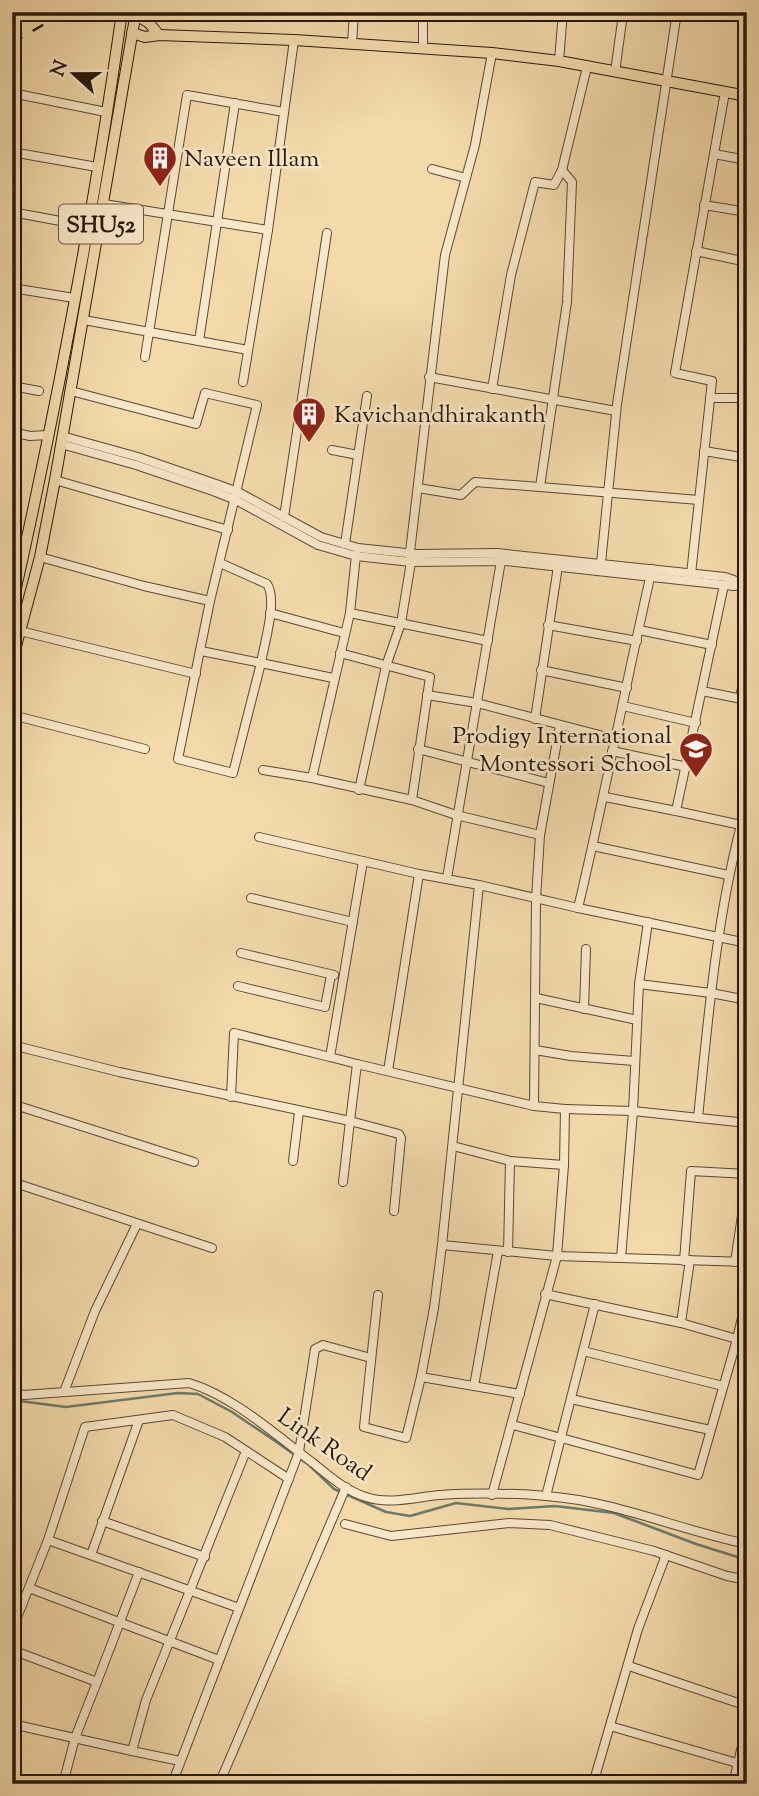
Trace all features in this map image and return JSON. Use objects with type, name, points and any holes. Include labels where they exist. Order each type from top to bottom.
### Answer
[{"type":"main road","name":"SHU52","points":[[12,606],[27,545],[75,298],[122,12]]},
{"type":"main road","name":"SHU52","points":[[12,662],[40,557],[55,480],[136,14]]},
{"type":"main road","points":[[136,14],[149,23],[159,35]]},
{"type":"main road","points":[[132,33],[145,37],[159,35],[294,40],[492,53],[559,61],[747,96]]},
{"type":"main road","points":[[96,173],[108,180]]},
{"type":"main road","points":[[84,245],[97,247]]},
{"type":"main road","points":[[12,606],[26,609]]},
{"type":"street","points":[[352,44],[354,12]]},
{"type":"street","points":[[423,12],[423,48]]},
{"type":"street","points":[[559,61],[563,12]]},
{"type":"street","points":[[615,72],[621,12]]},
{"type":"street","points":[[601,563],[616,411],[677,12]]},
{"type":"street","points":[[243,382],[268,230],[294,40]]},
{"type":"street","points":[[359,790],[386,666],[401,623],[411,557],[444,255],[475,145],[492,53]]},
{"type":"street","points":[[492,388],[510,275],[535,181],[554,185],[562,170],[587,67]]},
{"type":"street","points":[[691,574],[712,381],[675,373],[724,92]]},
{"type":"street","points":[[12,93],[106,112]]},
{"type":"street","points":[[145,356],[187,95],[284,112]]},
{"type":"street","points":[[199,341],[235,103]]},
{"type":"street","points":[[12,152],[96,173]]},
{"type":"street","points":[[714,154],[747,160]]},
{"type":"street","points":[[432,169],[466,178]]},
{"type":"street","points":[[540,488],[567,302],[572,182],[562,170]]},
{"type":"street","points":[[104,204],[268,230]]},
{"type":"street","points":[[705,205],[747,212]]},
{"type":"street","points":[[12,212],[87,226]]},
{"type":"street","points":[[284,517],[327,233]]},
{"type":"street","points":[[696,251],[747,262]]},
{"type":"street","points":[[12,288],[75,298]]},
{"type":"street","points":[[84,320],[248,350]]},
{"type":"street","points":[[429,377],[616,411]]},
{"type":"street","points":[[12,386],[39,391]]},
{"type":"street","points":[[71,391],[196,424],[205,393],[257,405],[210,601],[178,759],[233,773],[261,663],[270,613],[271,590],[267,584],[220,564]]},
{"type":"street","points":[[345,544],[367,396]]},
{"type":"street","points":[[710,398],[747,398]]},
{"type":"street","points":[[12,432],[47,438]]},
{"type":"street","points":[[62,440],[138,457],[236,496],[321,537],[358,548],[411,557],[497,553],[601,563],[724,585],[746,582]]},
{"type":"street","points":[[332,450],[358,455]]},
{"type":"street","points":[[704,451],[747,458]]},
{"type":"street","points":[[55,480],[228,530]]},
{"type":"street","points":[[418,488],[461,495],[475,482],[699,500]]},
{"type":"street","points":[[236,496],[318,545],[356,555],[500,561],[691,574],[746,582]]},
{"type":"street","points":[[312,778],[349,613],[356,555]]},
{"type":"street","points":[[40,557],[210,601]]},
{"type":"street","points":[[447,878],[500,561]]},
{"type":"street","points":[[536,719],[558,566]]},
{"type":"street","points":[[578,908],[605,797],[612,751],[650,573]]},
{"type":"street","points":[[676,811],[724,585]]},
{"type":"street","points":[[270,613],[344,633]]},
{"type":"street","points":[[349,613],[488,641]]},
{"type":"street","points":[[548,625],[637,641]]},
{"type":"street","points":[[639,630],[712,645]]},
{"type":"street","points":[[20,631],[196,674]]},
{"type":"street","points":[[201,651],[333,678]]},
{"type":"street","points":[[340,653],[430,677],[412,800]]},
{"type":"street","points":[[702,691],[743,699],[747,661]]},
{"type":"street","points":[[541,670],[627,688]]},
{"type":"street","points":[[427,695],[477,702],[615,739]]},
{"type":"street","points":[[623,706],[696,723]]},
{"type":"street","points":[[12,715],[145,749]]},
{"type":"street","points":[[534,1106],[536,899],[540,835],[560,725]]},
{"type":"street","points":[[418,749],[549,783]]},
{"type":"street","points":[[612,751],[687,767]]},
{"type":"street","points":[[262,770],[412,800],[456,815],[540,835]]},
{"type":"street","points":[[605,797],[744,826],[728,875],[717,937],[698,1118]]},
{"type":"street","points":[[259,837],[419,874],[747,943]]},
{"type":"street","points":[[593,846],[728,875]]},
{"type":"street","points":[[330,1057],[363,861]]},
{"type":"street","points":[[388,1071],[419,874]]},
{"type":"street","points":[[378,1295],[364,1427],[406,1438],[434,1308],[479,885]]},
{"type":"street","points":[[250,898],[353,922]]},
{"type":"street","points":[[621,1258],[633,1111],[639,984],[648,922]]},
{"type":"street","points":[[584,1009],[586,949]]},
{"type":"street","points":[[242,953],[343,978]]},
{"type":"street","points":[[238,986],[326,1007],[331,975]]},
{"type":"street","points":[[639,984],[747,1000]]},
{"type":"street","points":[[536,998],[637,1020]]},
{"type":"street","points":[[231,1097],[234,1033],[534,1106],[565,1110],[633,1111],[747,1123]]},
{"type":"street","points":[[12,1045],[399,1134],[401,1138],[394,1212]]},
{"type":"street","points":[[535,1050],[634,1061]]},
{"type":"street","points":[[343,1182],[357,1064]]},
{"type":"street","points":[[12,1104],[194,1162]]},
{"type":"street","points":[[492,1495],[513,1425],[556,1256],[564,1165],[565,1110]]},
{"type":"street","points":[[293,1161],[299,1112]]},
{"type":"street","points":[[453,1146],[510,1161],[564,1165]]},
{"type":"street","points":[[508,1252],[510,1161]]},
{"type":"street","points":[[681,1323],[691,1171],[747,1174]]},
{"type":"street","points":[[12,1182],[212,1248]]},
{"type":"street","points":[[735,1262],[747,1182]]},
{"type":"street","points":[[64,1392],[95,1311],[137,1224]]},
{"type":"street","points":[[442,1245],[556,1256],[747,1262]]},
{"type":"street","points":[[474,1386],[498,1251]]},
{"type":"street","points":[[545,1294],[681,1323],[747,1342]]},
{"type":"street","points":[[513,1425],[698,1475],[747,1297]]},
{"type":"street","points":[[546,1496],[595,1304]]},
{"type":"street","points":[[172,1784],[298,1455],[315,1349],[323,1345],[371,1358]]},
{"type":"street","points":[[583,1352],[723,1386]]},
{"type":"street","points":[[421,1377],[520,1394]]},
{"type":"street","name":"Link Road","points":[[12,1394],[188,1383],[204,1387],[261,1423],[344,1491],[382,1501],[443,1495],[546,1496],[616,1507],[710,1536],[747,1544]]},
{"type":"street","points":[[571,1399],[710,1430]]},
{"type":"street","points":[[12,1630],[48,1539],[85,1427],[173,1415],[225,1437],[289,1479]]},
{"type":"street","points":[[91,1555],[139,1420]]},
{"type":"street","points":[[132,1751],[146,1700],[246,1451]]},
{"type":"street","points":[[219,1784],[344,1491]]},
{"type":"street","points":[[102,1521],[205,1557]]},
{"type":"street","points":[[345,1524],[390,1536],[509,1523],[550,1525],[666,1555],[747,1580]]},
{"type":"street","points":[[48,1539],[239,1608]]},
{"type":"street","points":[[610,1784],[594,1780],[638,1629],[666,1555]]},
{"type":"street","points":[[63,1784],[75,1738],[139,1572]]},
{"type":"street","points":[[29,1588],[219,1660]]},
{"type":"street","points":[[12,1650],[97,1682]]},
{"type":"street","points":[[629,1666],[747,1706]]},
{"type":"street","points":[[12,1724],[180,1761]]},
{"type":"street","points":[[733,1784],[747,1725]]},
{"type":"street","points":[[610,1726],[737,1763]]},
{"type":"waterway","points":[[12,1400],[66,1407],[178,1393],[198,1394],[232,1412],[275,1441],[309,1465],[334,1489],[386,1512],[410,1516],[456,1503],[508,1509],[555,1506],[614,1513],[747,1560]]},
{"type":"railway","points":[[12,43],[65,12]]},
{"type":"place","name":"Naveen Illam","points":[[160,188]]},
{"type":"place","name":"Kavichandhirakanth","points":[[309,444]]},
{"type":"place","name":"Prodigy International Montessori School","points":[[696,779]]}]
